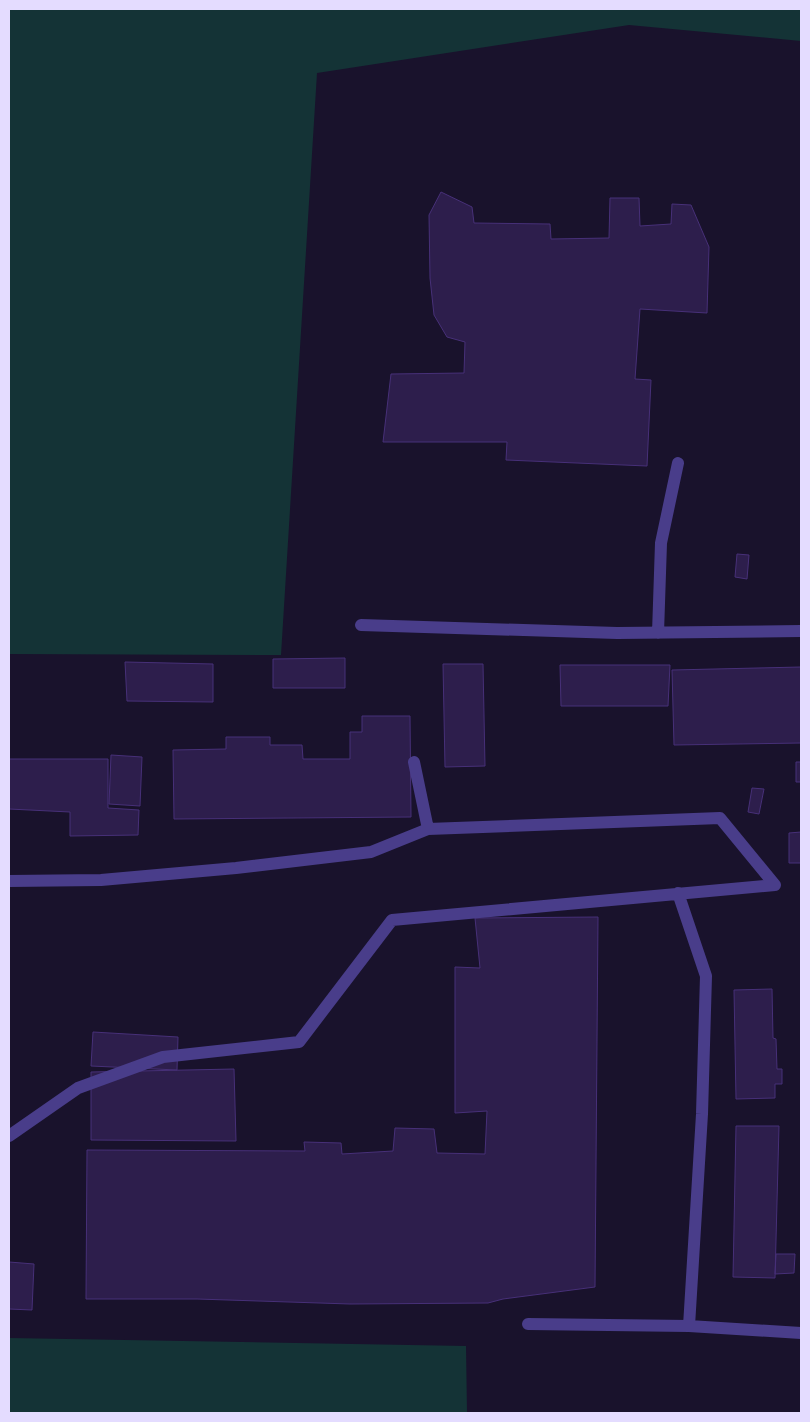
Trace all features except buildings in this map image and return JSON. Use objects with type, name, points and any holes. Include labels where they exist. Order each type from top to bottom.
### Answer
[{"type":"lane","points":[[658,633],[661,543],[678,464]]},
{"type":"lane","points":[[362,625],[531,632],[801,632]]},
{"type":"lane","points":[[414,762],[428,829]]},
{"type":"lane","points":[[9,881],[101,880],[236,868],[371,852],[428,829],[720,818],[775,884],[392,920],[299,1042],[163,1057],[78,1088],[9,1136]]},
{"type":"lane","points":[[678,894],[706,976],[702,1114],[689,1326]]},
{"type":"lane","points":[[528,1324],[689,1326],[801,1333]]},
{"type":"green space","points":[[9,9],[801,9],[801,41],[629,25],[317,73],[281,655],[9,654]]},
{"type":"green space","points":[[9,1338],[466,1346],[467,1413],[9,1413]]}]
